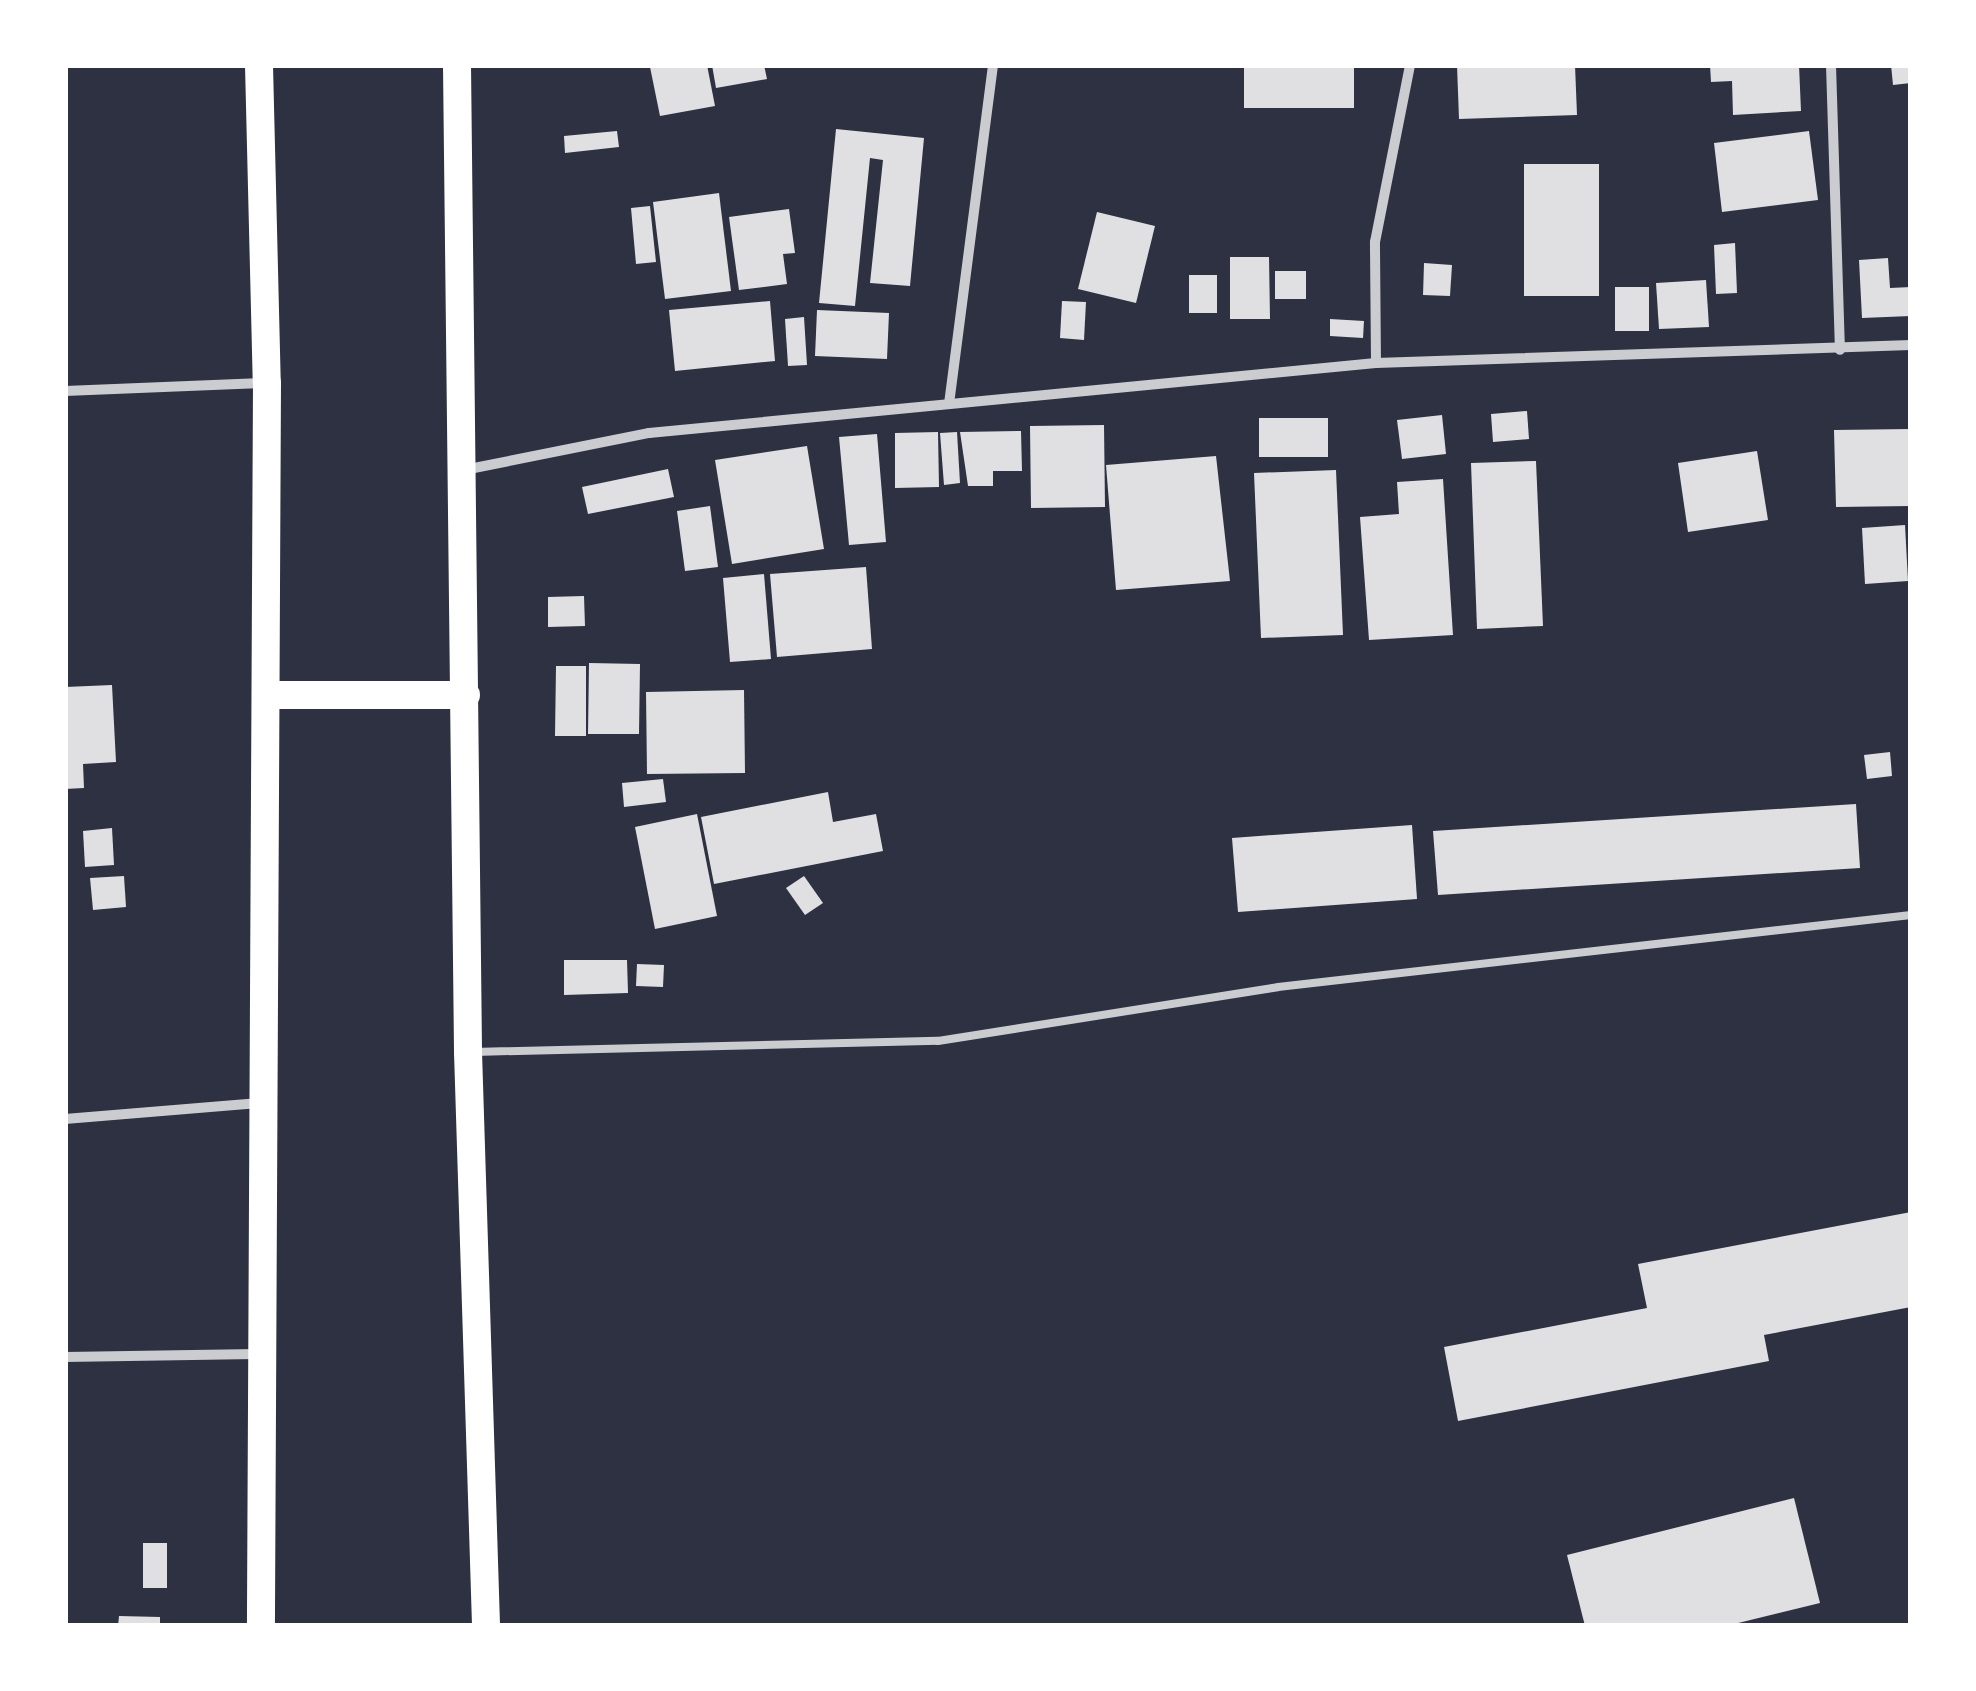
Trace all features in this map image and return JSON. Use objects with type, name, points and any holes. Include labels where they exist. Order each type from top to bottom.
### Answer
[{"type":"highway","points":[[259,65],[267,383],[258,1354],[261,1626]]},
{"type":"highway","points":[[457,65],[468,1052],[486,1626]]},
{"type":"highway","points":[[266,694],[466,694]]},
{"type":"street","points":[[949,404],[993,65]]},
{"type":"street","points":[[1376,363],[1377,226],[1410,65]]},
{"type":"street","points":[[1831,65],[1840,350]]},
{"type":"street","points":[[461,470],[649,433],[1376,363],[1840,350],[1911,344]]},
{"type":"street","points":[[65,390],[267,383]]},
{"type":"street","points":[[65,1119],[260,1103]]},
{"type":"street","points":[[65,1356],[258,1354]]},
{"type":"lane","points":[[468,1052],[938,1041],[1278,987],[1911,914]]},
{"type":"building","points":[[707,65],[715,106],[660,116],[650,67]]},
{"type":"building","points":[[712,65],[764,65],[767,79],[716,88]]},
{"type":"building","points":[[1244,65],[1354,65],[1354,108],[1244,108]]},
{"type":"building","points":[[1457,65],[1575,65],[1577,115],[1459,119]]},
{"type":"building","points":[[1710,65],[1799,65],[1801,111],[1733,115],[1732,81],[1711,82]]},
{"type":"building","points":[[1891,65],[1911,65],[1911,83],[1893,85]]},
{"type":"building","points":[[836,129],[924,138],[910,286],[870,283],[883,160],[870,158],[855,306],[819,303]]},
{"type":"building","points":[[617,131],[619,147],[565,153],[564,136]]},
{"type":"building","points":[[1809,131],[1818,200],[1722,212],[1714,143]]},
{"type":"building","points":[[1524,164],[1599,164],[1599,296],[1524,296]]},
{"type":"building","points":[[719,193],[731,291],[665,299],[653,202]]},
{"type":"building","points":[[650,206],[656,262],[636,264],[631,208]]},
{"type":"building","points":[[789,209],[795,253],[783,254],[787,284],[739,290],[729,217]]},
{"type":"building","points":[[1097,212],[1155,226],[1136,303],[1078,289]]},
{"type":"building","points":[[1735,243],[1737,293],[1716,294],[1714,245]]},
{"type":"building","points":[[1230,257],[1269,257],[1270,319],[1230,319]]},
{"type":"building","points":[[1888,258],[1890,288],[1911,287],[1911,316],[1862,318],[1859,260]]},
{"type":"building","points":[[1424,263],[1452,265],[1450,296],[1423,295]]},
{"type":"building","points":[[1275,271],[1306,271],[1306,299],[1275,299]]},
{"type":"building","points":[[1189,275],[1217,275],[1217,313],[1189,313]]},
{"type":"building","points":[[1706,280],[1709,327],[1659,329],[1656,283]]},
{"type":"building","points":[[1615,287],[1649,287],[1649,331],[1615,331]]},
{"type":"building","points":[[770,301],[775,361],[675,371],[669,310]]},
{"type":"building","points":[[1062,301],[1086,302],[1084,340],[1060,338]]},
{"type":"building","points":[[817,310],[889,313],[887,359],[815,356]]},
{"type":"building","points":[[804,317],[807,365],[788,366],[785,319]]},
{"type":"building","points":[[1330,319],[1364,321],[1363,338],[1330,336]]},
{"type":"building","points":[[1527,411],[1529,439],[1493,442],[1491,414]]},
{"type":"building","points":[[1442,415],[1446,454],[1402,459],[1397,420]]},
{"type":"building","points":[[1259,418],[1328,418],[1328,457],[1259,457]]},
{"type":"building","points":[[1104,425],[1105,507],[1031,508],[1030,426]]},
{"type":"building","points":[[1911,429],[1911,506],[1836,507],[1834,430]]},
{"type":"building","points":[[1021,431],[1022,471],[993,471],[993,486],[968,486],[960,432]]},
{"type":"building","points":[[938,432],[939,487],[895,488],[895,433]]},
{"type":"building","points":[[957,432],[960,483],[944,485],[940,433]]},
{"type":"building","points":[[877,434],[886,542],[849,545],[839,437]]},
{"type":"building","points":[[807,446],[824,549],[732,564],[715,460]]},
{"type":"building","points":[[1757,451],[1768,520],[1688,532],[1678,463]]},
{"type":"building","points":[[1216,456],[1230,581],[1116,590],[1106,465]]},
{"type":"building","points":[[1536,461],[1543,626],[1477,629],[1471,463]]},
{"type":"building","points":[[668,469],[674,497],[588,514],[582,487]]},
{"type":"building","points":[[1336,470],[1343,635],[1261,638],[1254,473]]},
{"type":"building","points":[[1443,479],[1453,635],[1369,640],[1360,517],[1399,514],[1397,482]]},
{"type":"building","points":[[710,506],[718,567],[685,571],[677,511]]},
{"type":"building","points":[[1905,525],[1908,581],[1865,584],[1862,528]]},
{"type":"building","points":[[866,567],[872,649],[777,657],[770,574]]},
{"type":"building","points":[[764,574],[771,659],[730,662],[723,578]]},
{"type":"building","points":[[584,596],[585,626],[548,627],[548,597]]},
{"type":"building","points":[[589,663],[640,664],[639,734],[588,734]]},
{"type":"building","points":[[556,666],[586,666],[586,736],[555,736]]},
{"type":"building","points":[[112,685],[116,762],[83,764],[84,788],[65,789],[65,687]]},
{"type":"building","points":[[744,690],[745,773],[647,774],[646,692]]},
{"type":"building","points":[[1890,752],[1892,776],[1867,779],[1864,755]]},
{"type":"building","points":[[663,779],[666,802],[624,807],[622,783]]},
{"type":"building","points":[[828,792],[833,822],[876,814],[883,851],[714,884],[701,817]]},
{"type":"building","points":[[1856,804],[1860,868],[1438,895],[1433,831]]},
{"type":"building","points":[[697,814],[717,916],[655,929],[635,827]]},
{"type":"building","points":[[1412,825],[1417,899],[1238,912],[1232,838]]},
{"type":"building","points":[[112,828],[114,865],[85,867],[83,831]]},
{"type":"building","points":[[124,876],[126,907],[93,910],[90,878]]},
{"type":"building","points":[[804,876],[823,903],[805,915],[786,888]]},
{"type":"building","points":[[564,960],[627,960],[628,993],[564,995]]},
{"type":"building","points":[[637,964],[664,965],[663,987],[636,986]]},
{"type":"building","points":[[1911,1212],[1911,1307],[1764,1335],[1769,1361],[1458,1421],[1444,1347],[1647,1308],[1638,1264]]},
{"type":"building","points":[[1794,1498],[1820,1603],[1726,1626],[1585,1626],[1567,1555]]},
{"type":"building","points":[[143,1543],[167,1543],[167,1588],[143,1588]]},
{"type":"building","points":[[119,1616],[160,1617],[160,1626],[118,1626]]}]
